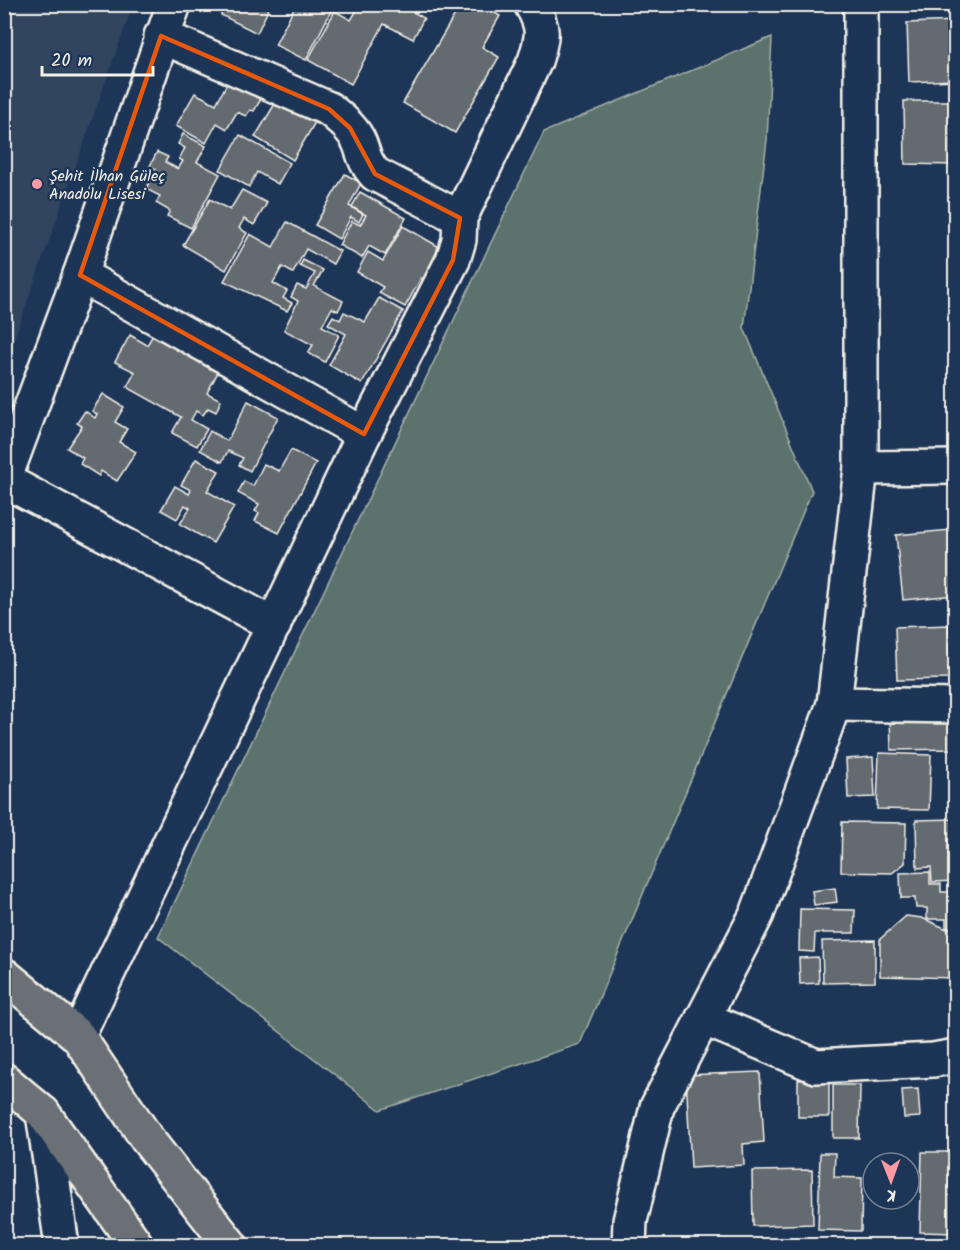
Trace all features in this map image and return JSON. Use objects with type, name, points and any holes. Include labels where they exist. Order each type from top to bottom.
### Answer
[{"type":"main road","points":[[4,975],[78,1036],[147,1139],[231,1245]]},
{"type":"main road","points":[[4,1080],[43,1113],[137,1245]]},
{"type":"street","points":[[174,4],[80,275],[4,480],[274,625]]},
{"type":"street","points":[[78,1036],[364,434],[453,260],[459,240],[460,218],[538,51],[542,23],[531,4]]},
{"type":"street","points":[[629,1245],[630,1221],[657,1107],[757,914],[834,704],[861,468],[861,4]]},
{"type":"street","points":[[161,36],[329,110],[350,128],[359,142],[367,166],[375,174],[460,218]]},
{"type":"street","points":[[80,275],[364,434]]},
{"type":"street","points":[[861,468],[956,467]]},
{"type":"street","points":[[834,704],[956,706]]},
{"type":"street","points":[[703,1017],[816,1066],[933,1060],[956,1056]]},
{"type":"street","points":[[43,1113],[62,1245]]},
{"type":"highlighted area","points":[[161,36],[329,109],[350,128],[375,174],[460,218],[453,260],[364,434],[80,275]]},
{"type":"shaded area","name":"Şehit İlhan Güleç Anadolu Lisesi","points":[[4,5],[133,5],[5,364]]},
{"type":"green space","points":[[772,37],[767,140],[744,328],[812,491],[580,1044],[380,1110],[158,937],[544,132]]},
{"type":"building","points":[[212,4],[271,4],[257,33],[221,15],[223,10]]},
{"type":"building","points":[[296,4],[323,4],[332,9],[306,60],[275,45]]},
{"type":"building","points":[[355,4],[399,4],[424,18],[413,39],[384,24],[351,84],[308,60],[335,11],[351,20],[359,7]]},
{"type":"building","points":[[461,4],[480,4],[500,16],[482,47],[499,57],[455,133],[403,103]]},
{"type":"building","points":[[927,4],[956,4],[956,11],[927,10]]},
{"type":"building","points":[[956,21],[956,80],[909,82],[907,23]]},
{"type":"building","points":[[231,76],[264,94],[254,111],[250,110],[246,116],[237,112],[227,129],[217,123],[206,143],[176,126],[195,93],[216,104]]},
{"type":"building","points":[[279,97],[317,119],[293,160],[255,137]]},
{"type":"building","points":[[904,101],[956,101],[956,165],[905,164]]},
{"type":"building","points":[[183,134],[206,146],[197,162],[220,174],[191,228],[167,216],[170,211],[156,203],[160,196],[146,189],[156,169],[150,166],[157,152],[168,157],[165,162],[178,169],[183,161],[179,159],[185,148],[178,144]]},
{"type":"building","points":[[240,135],[290,163],[278,184],[257,172],[249,187],[220,170]]},
{"type":"building","points":[[345,174],[361,183],[349,206],[363,214],[359,222],[351,217],[339,239],[315,225]]},
{"type":"building","points":[[242,190],[267,203],[254,225],[244,219],[239,228],[247,233],[226,270],[183,245],[210,199],[230,210]]},
{"type":"building","points":[[360,192],[406,218],[385,255],[369,246],[362,258],[339,245],[352,221],[360,225],[366,215],[352,207]]},
{"type":"building","points":[[287,222],[340,251],[333,264],[306,249],[293,273],[282,267],[273,283],[287,291],[283,298],[292,303],[287,311],[224,281],[250,234],[273,247]]},
{"type":"building","points":[[403,226],[448,252],[431,283],[421,278],[405,307],[379,293],[383,287],[357,272],[368,252],[383,261]]},
{"type":"building","points":[[303,260],[323,270],[314,286],[343,301],[338,311],[332,308],[322,326],[339,335],[325,362],[308,353],[313,345],[284,330],[298,301],[291,297],[297,285],[306,289],[315,273],[300,266]]},
{"type":"building","points":[[379,298],[403,311],[362,384],[329,365],[346,334],[328,324],[333,316],[340,320],[344,312],[365,322]]},
{"type":"building","points":[[130,335],[147,345],[153,335],[219,370],[207,393],[221,400],[216,412],[208,408],[203,415],[196,411],[191,420],[207,429],[197,446],[172,433],[181,417],[127,387],[135,372],[115,362]]},
{"type":"building","points":[[103,394],[124,407],[115,422],[127,429],[119,442],[136,452],[117,481],[101,471],[99,476],[80,464],[83,458],[67,448],[82,426],[77,423],[85,411],[95,418],[97,414],[92,411]]},
{"type":"building","points":[[248,401],[278,417],[250,471],[239,465],[243,458],[228,451],[222,462],[200,450],[210,431],[227,441]]},
{"type":"building","points":[[291,450],[316,463],[279,533],[255,521],[259,513],[255,511],[259,504],[238,493],[244,481],[253,486],[264,464],[279,471]]},
{"type":"building","points":[[196,459],[219,471],[207,491],[234,507],[213,543],[180,524],[190,508],[185,505],[177,519],[161,510],[175,486],[189,494],[191,490],[181,485]]},
{"type":"building","points":[[951,530],[956,595],[903,600],[896,535]]},
{"type":"building","points":[[949,625],[950,679],[897,680],[895,627]]},
{"type":"building","points":[[956,715],[956,749],[891,750],[890,716]]},
{"type":"building","points":[[879,753],[931,755],[929,810],[877,809]]},
{"type":"building","points":[[873,757],[875,797],[848,798],[846,759]]},
{"type":"building","points":[[956,819],[956,881],[932,882],[931,867],[917,868],[916,820]]},
{"type":"building","points":[[842,822],[906,823],[905,863],[892,873],[841,872]]},
{"type":"building","points":[[930,872],[930,884],[941,884],[941,892],[956,892],[956,928],[946,928],[946,919],[927,919],[927,908],[916,908],[915,898],[901,898],[900,873]]},
{"type":"building","points":[[835,888],[837,902],[814,905],[812,891]]},
{"type":"building","points":[[800,909],[855,910],[854,933],[815,933],[814,952],[799,951]]},
{"type":"building","points":[[906,916],[922,918],[956,933],[956,978],[880,976],[880,939]]},
{"type":"building","points":[[875,940],[875,982],[823,983],[822,941]]},
{"type":"building","points":[[818,957],[819,983],[800,984],[799,958]]},
{"type":"building","points":[[760,1072],[764,1142],[743,1144],[744,1165],[691,1168],[686,1075]]},
{"type":"building","points":[[829,1079],[829,1117],[798,1117],[798,1080]]},
{"type":"building","points":[[833,1085],[860,1085],[859,1138],[833,1138]]},
{"type":"building","points":[[918,1089],[920,1117],[904,1118],[902,1090]]},
{"type":"building","points":[[922,1152],[956,1152],[956,1233],[920,1232]]},
{"type":"building","points":[[820,1153],[835,1153],[834,1177],[861,1178],[861,1231],[818,1230]]},
{"type":"building","points":[[812,1170],[813,1224],[753,1226],[752,1171]]},
{"type":"place","name":"Şehit İlhan Güleç Anadolu Lisesi","points":[[37,184]]}]
